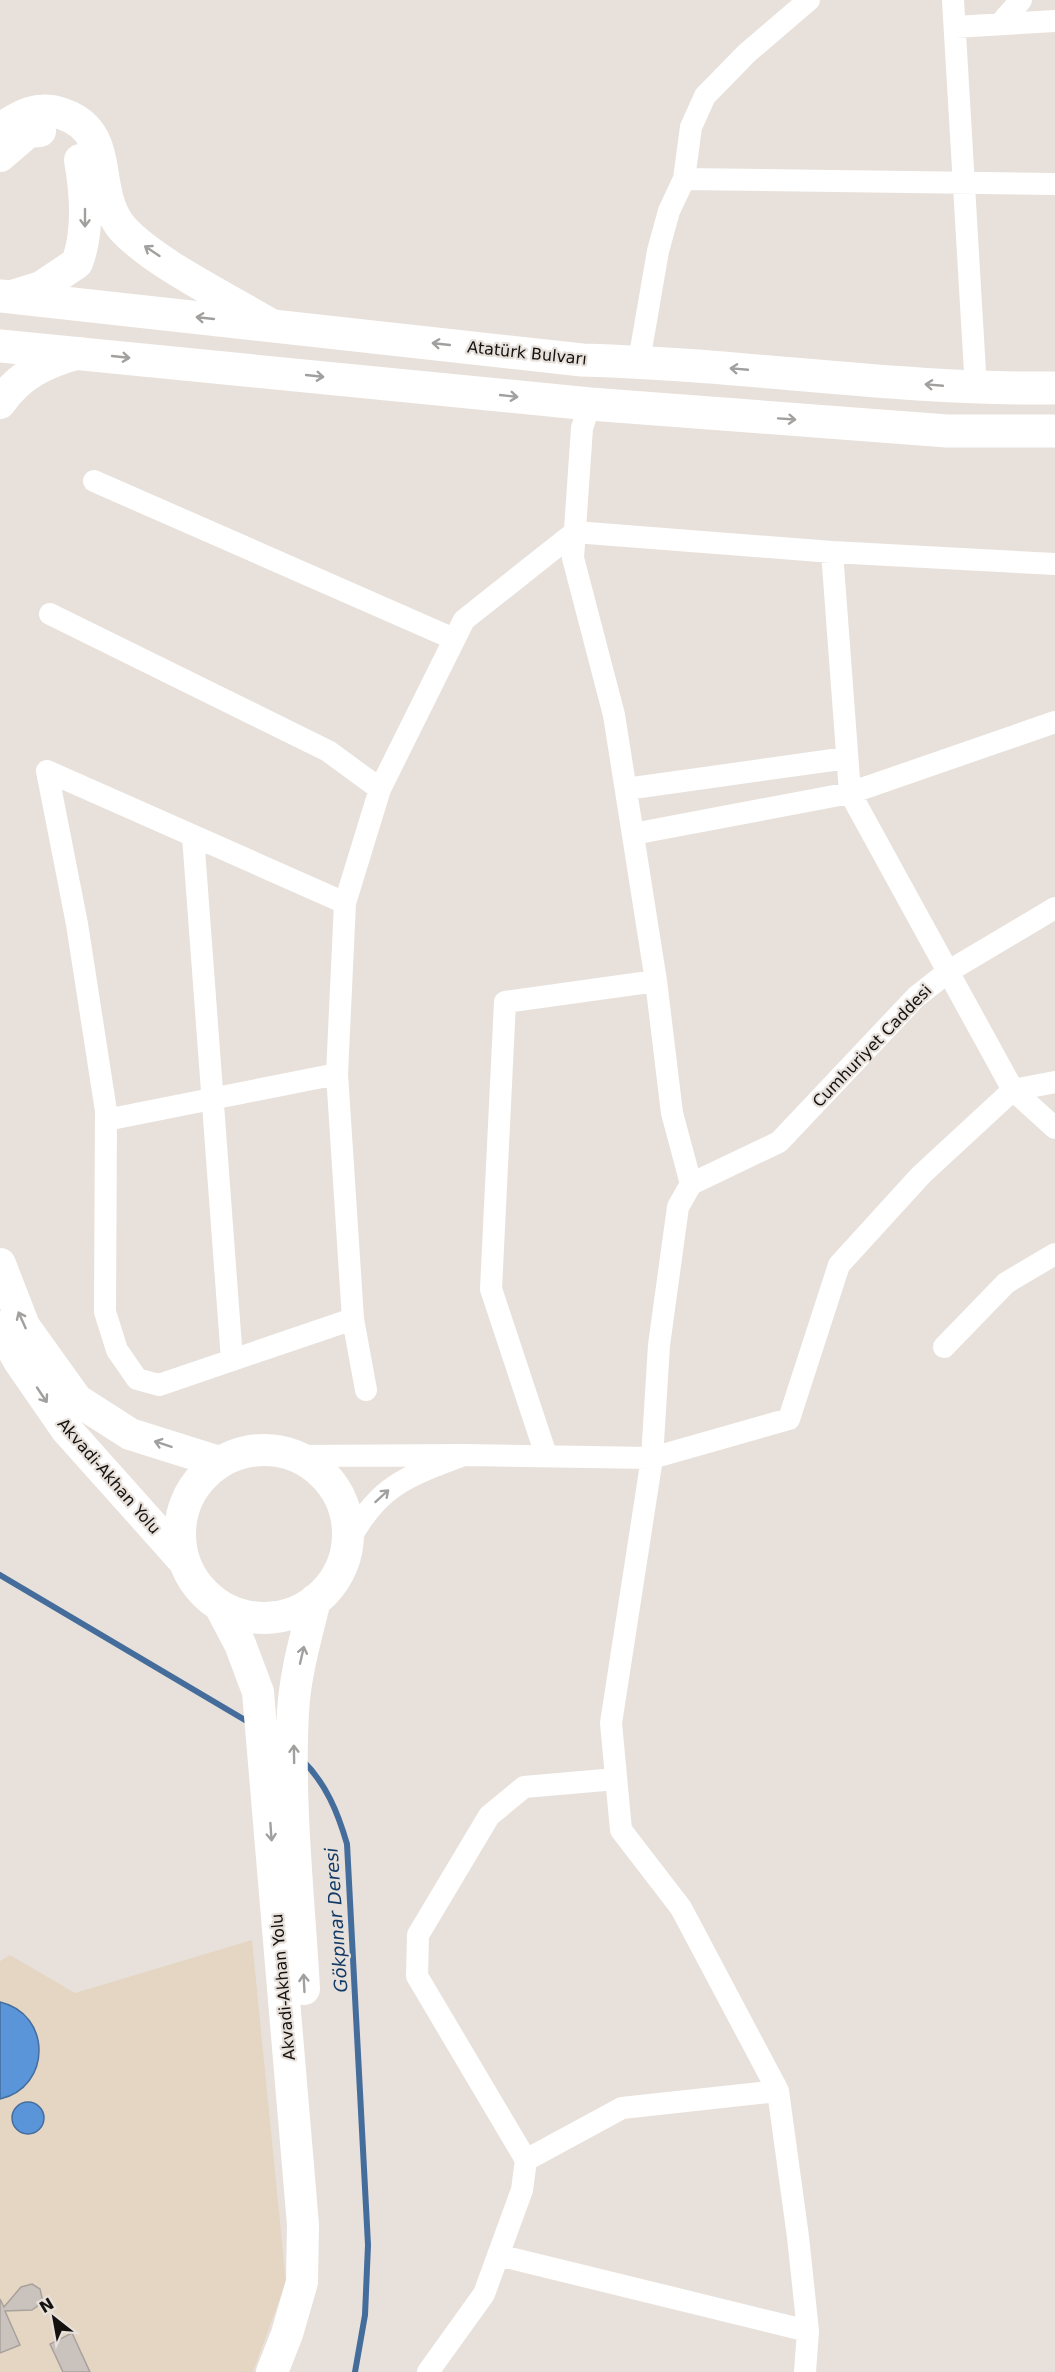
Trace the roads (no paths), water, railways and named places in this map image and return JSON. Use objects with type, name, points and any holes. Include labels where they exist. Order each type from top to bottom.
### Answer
[{"type":"main road","points":[[0,129],[24,113],[53,110],[78,119],[94,138],[102,161],[104,189],[110,211],[123,229],[146,248],[273,326]]},
{"type":"main road","points":[[0,156],[28,132],[51,130],[64,134],[74,144],[80,161],[85,194],[85,227],[77,263],[41,287],[4,297]]},
{"type":"main road","name":"Atatürk Bulvarı","points":[[4,297],[582,360],[639,361],[976,389],[1055,388]]},
{"type":"main road","points":[[0,346],[590,404],[947,431],[1055,431]]},
{"type":"main road","points":[[0,403],[14,384],[32,371],[54,360],[79,353]]},
{"type":"main road","name":"Akvadi-Akhan Yolu","points":[[0,1264],[24,1326],[77,1400],[130,1434],[219,1462]]},
{"type":"main road","name":"Akvadi-Akhan Yolu","points":[[0,1327],[19,1361],[66,1430],[184,1561]]},
{"type":"main road","points":[[271,1450],[297,1456],[320,1470],[337,1491],[347,1516],[348,1543],[341,1569],[326,1592],[304,1608],[277,1618],[247,1617],[220,1606],[198,1587],[184,1561],[179,1533],[185,1504],[199,1480],[219,1462],[244,1452],[271,1450]]},
{"type":"main road","name":"Akvadi-Akhan Yolu","points":[[292,2372],[308,2332],[320,2281],[321,2223],[306,2020],[294,1797],[293,1711],[300,1664],[315,1600]]},
{"type":"main road","name":"Akvadi-Akhan Yolu","points":[[220,1606],[240,1644],[258,1692],[267,1773],[303,2225],[302,2282],[287,2334],[272,2372]]},
{"type":"street","points":[[639,361],[658,251],[669,211],[684,179],[692,127],[705,96],[747,53],[809,0]]},
{"type":"street","points":[[953,0],[976,389]]},
{"type":"street","points":[[1000,24],[1021,0]]},
{"type":"street","points":[[955,27],[1055,21]]},
{"type":"street","points":[[684,179],[1055,184]]},
{"type":"street","points":[[590,404],[582,428],[573,558],[614,715],[656,981],[672,1113],[691,1184],[678,1207],[659,1345],[652,1458],[610,1724],[621,1830],[681,1908],[778,2091],[808,2331],[805,2372]]},
{"type":"street","points":[[94,481],[454,639]]},
{"type":"street","points":[[366,1390],[353,1319],[337,1074],[345,903],[380,789],[464,620],[575,532],[832,552],[1055,564]]},
{"type":"street","points":[[832,552],[850,794],[1013,1090],[1055,1128]]},
{"type":"street","points":[[50,614],[328,751],[380,789]]},
{"type":"street","points":[[633,834],[850,794],[1055,722]]},
{"type":"street","points":[[626,789],[847,758]]},
{"type":"street","points":[[345,903],[47,771],[77,924],[106,1120],[105,1312],[117,1350],[137,1379],[159,1385],[353,1319]]},
{"type":"street","points":[[193,836],[232,1360]]},
{"type":"street","name":"Cumhuriyet Caddesi","points":[[691,1184],[779,1142],[916,997],[949,971],[1055,908]]},
{"type":"street","points":[[546,1455],[491,1289],[505,1002],[656,981]]},
{"type":"street","points":[[106,1120],[337,1074]]},
{"type":"street","points":[[297,1456],[546,1455],[652,1458],[789,1419],[839,1265],[921,1175],[1013,1090],[1055,1082]]},
{"type":"street","points":[[944,1347],[1006,1283],[1055,1254]]},
{"type":"street","points":[[348,1543],[362,1516],[384,1493],[413,1474],[464,1455]]},
{"type":"street","points":[[428,2372],[484,2294],[522,2190],[526,2160],[417,1976],[418,1935],[489,1816],[524,1787],[616,1779]]},
{"type":"street","points":[[526,2160],[622,2108],[778,2091]]},
{"type":"street","points":[[498,2255],[808,2331]]},
{"type":"water","points":[[0,2002],[17,2009],[29,2021],[37,2035],[39,2051],[37,2066],[29,2080],[17,2092],[0,2099]]},
{"type":"water","points":[[28,2102],[39,2107],[44,2118],[39,2129],[28,2134],[17,2129],[12,2118],[17,2107]]},
{"type":"waterway","name":"Gökpınar Deresi","points":[[0,1575],[250,1723]]},
{"type":"waterway","name":"Gökpınar Deresi","points":[[302,1760],[318,1778],[330,1799],[347,1844],[368,2245],[365,2315],[355,2372]]}]
